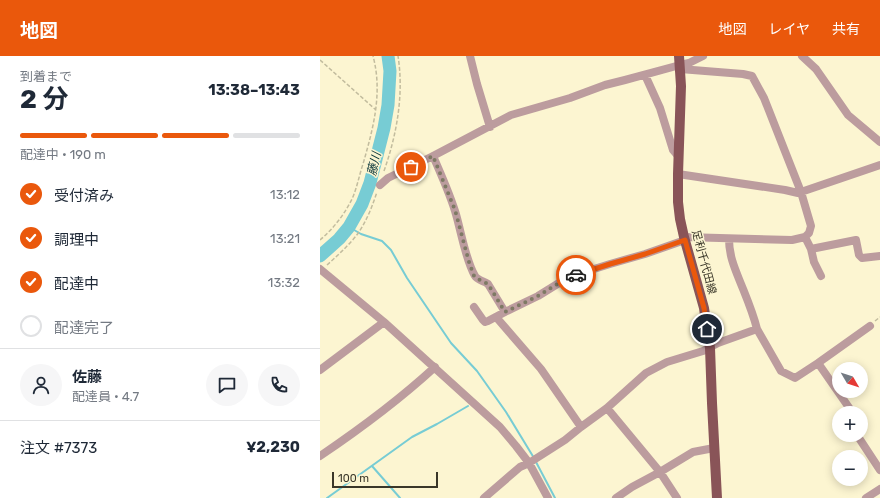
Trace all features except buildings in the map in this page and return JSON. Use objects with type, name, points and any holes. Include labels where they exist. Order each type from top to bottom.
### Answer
[{"type":"main road","name":"足利千代田線","points":[[680,63],[678,202],[680,219],[704,308],[710,348],[717,498]]},
{"type":"street","points":[[470,56],[490,127]]},
{"type":"street","points":[[380,185],[388,178],[516,113],[570,98],[612,83],[645,75],[703,56]]},
{"type":"street","points":[[805,57],[816,69],[848,115],[880,142]]},
{"type":"street","points":[[474,307],[485,322],[538,296],[559,283],[578,274],[645,254],[690,236],[729,239],[792,240],[805,237],[809,233],[811,226],[801,192],[764,98],[752,76],[680,63]]},
{"type":"street","points":[[645,75],[660,108],[673,150],[678,156]]},
{"type":"street","points":[[433,156],[455,210],[474,276],[488,284],[505,312]]},
{"type":"street","points":[[678,174],[798,193],[880,165]]},
{"type":"street","points":[[805,237],[821,276]]},
{"type":"street","points":[[729,239],[729,249],[732,261],[753,314],[757,329],[781,371],[794,378],[870,326]]},
{"type":"street","points":[[811,249],[856,240],[859,255],[862,258],[880,256]]},
{"type":"street","points":[[321,269],[435,367],[500,427],[529,463],[548,498]]},
{"type":"street","points":[[496,317],[541,369],[581,427]]},
{"type":"street","points":[[320,370],[384,322]]},
{"type":"street","points":[[484,498],[520,467],[529,463],[565,440],[607,408],[646,373],[667,362],[704,351],[718,343],[757,329]]},
{"type":"street","points":[[818,363],[848,406]]},
{"type":"street","points":[[320,456],[419,382],[435,367]]},
{"type":"street","points":[[607,408],[660,472],[677,498]]},
{"type":"street","points":[[862,442],[880,470]]},
{"type":"street","points":[[616,498],[632,487],[693,452],[714,448]]},
{"type":"street","points":[[866,498],[880,489]]},
{"type":"path","points":[[320,240],[333,228],[351,200],[370,140],[378,93],[376,65],[373,56]]},
{"type":"path","points":[[321,269],[350,244],[360,231],[374,202],[386,168],[397,124],[400,100],[400,69],[398,56]]},
{"type":"path","points":[[320,60],[376,110]]},
{"type":"waterway","name":"藤川","points":[[320,256],[339,239],[349,227],[362,204],[370,183],[384,128],[388,105],[390,71],[388,56]]},
{"type":"waterway","points":[[349,227],[361,234],[382,241],[391,250],[407,278],[451,343],[477,371],[506,412],[534,458]]},
{"type":"waterway","points":[[327,498],[412,437],[468,406]]},
{"type":"waterway","points":[[536,462],[555,498]]},
{"type":"waterway","points":[[372,466],[400,498]]},
{"type":"way so far","points":[[411,167],[433,156],[455,210],[462,239],[474,276],[488,284],[505,312],[576,275]]},
{"type":"route","points":[[576,275],[685,240],[704,308],[707,329]]}]
